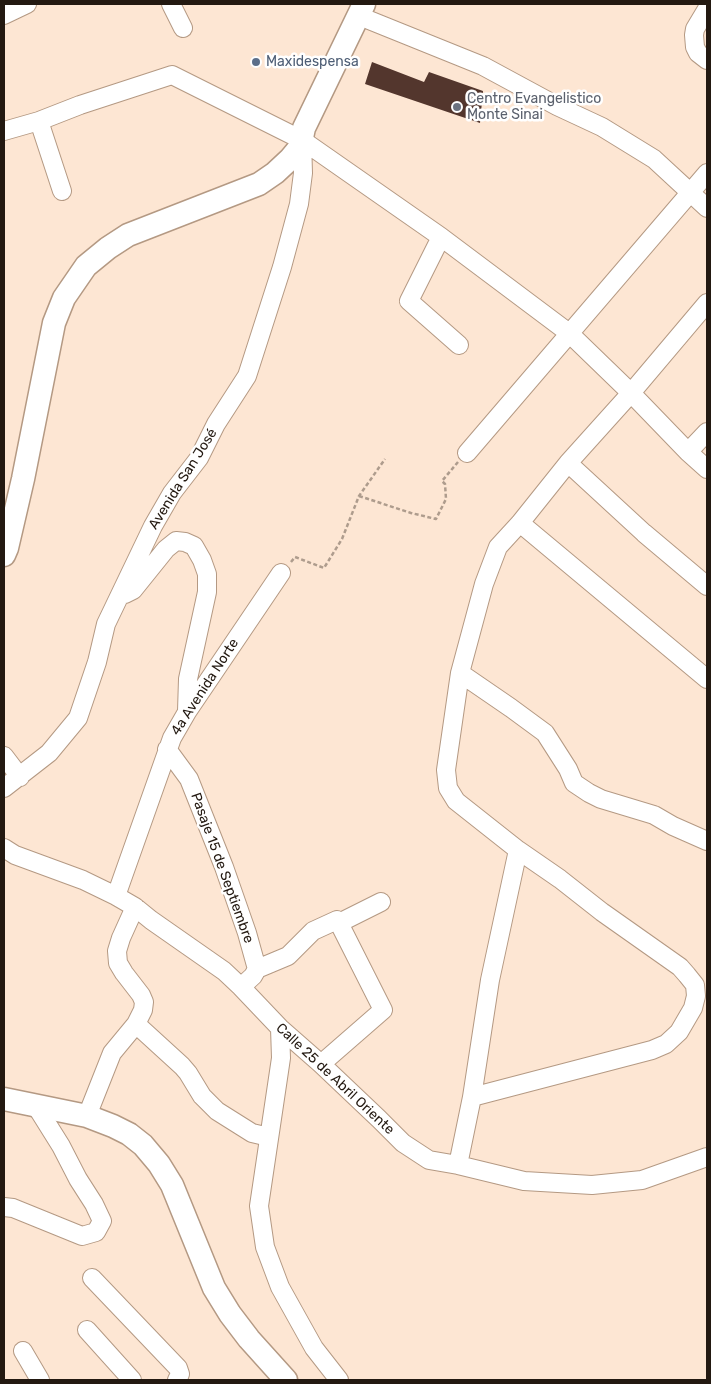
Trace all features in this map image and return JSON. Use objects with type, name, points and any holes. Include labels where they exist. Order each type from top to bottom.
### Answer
[{"type":"main road","points":[[4,554],[23,479],[54,324],[64,298],[86,266],[128,235],[259,184],[290,159],[300,147],[302,140],[317,130],[370,9]]},
{"type":"main road","points":[[4,1099],[87,1116],[129,1134],[144,1145],[172,1185],[214,1288],[230,1314],[249,1339],[286,1380]]},
{"type":"street","points":[[4,15],[27,4]]},
{"type":"street","points":[[171,4],[183,28]]},
{"type":"street","points":[[370,9],[557,106],[602,127],[654,159],[707,208]]},
{"type":"street","points":[[707,9],[695,29],[694,35],[695,47],[698,53],[707,60]]},
{"type":"street","points":[[4,131],[39,121],[80,105],[172,75],[302,140],[441,237],[569,333],[707,469]]},
{"type":"street","points":[[39,121],[62,191]]},
{"type":"street","name":"Avenida San José","points":[[4,788],[49,753],[78,718],[97,662],[106,624],[153,526],[172,493],[199,458],[216,424],[247,376],[282,267],[299,204],[303,173],[302,140]]},
{"type":"street","points":[[466,453],[707,173]]},
{"type":"street","points":[[441,237],[409,301],[459,345]]},
{"type":"street","points":[[472,1097],[652,1050],[666,1044],[679,1032],[693,1008],[696,996],[695,985],[680,968],[518,850],[456,801],[448,788],[446,770],[460,673],[484,584],[498,547],[707,303]]},
{"type":"street","points":[[688,452],[707,432]]},
{"type":"street","points":[[568,463],[644,533],[707,586]]},
{"type":"street","points":[[520,523],[707,680]]},
{"type":"street","points":[[120,597],[133,590],[166,549],[176,541],[194,546],[207,574],[207,592],[188,679],[187,712]]},
{"type":"street","name":"4a Avenida Norte","points":[[116,896],[172,738],[187,712],[281,572]]},
{"type":"street","points":[[460,673],[545,733],[568,769],[574,783],[601,799],[654,815],[673,826],[707,840]]},
{"type":"street","name":"Pasaje 15 de Septiembre","points":[[167,750],[189,779],[200,805],[244,925],[257,969]]},
{"type":"street","points":[[4,756],[20,777]]},
{"type":"street","name":"Calle 25 de Abril Oriente","points":[[4,848],[15,855],[83,880],[116,896],[135,907],[224,971],[241,986],[280,1028],[321,1064],[402,1143],[429,1160],[524,1181],[592,1185],[642,1180],[707,1157]]},
{"type":"street","points":[[458,1165],[472,1097],[490,980],[518,850]]},
{"type":"street","points":[[339,923],[381,902]]},
{"type":"street","points":[[87,1116],[112,1053],[136,1024],[143,1010],[144,1002],[141,995],[118,963],[117,952],[120,938],[135,907]]},
{"type":"street","points":[[241,986],[253,976],[257,969],[288,956],[313,931],[337,920],[383,1010],[321,1064]]},
{"type":"street","points":[[136,1024],[182,1066],[202,1096],[217,1111],[252,1133],[269,1137]]},
{"type":"street","points":[[280,1028],[281,1058],[259,1206],[265,1246],[280,1287],[314,1348],[339,1380]]},
{"type":"street","points":[[4,1207],[13,1208],[82,1236],[96,1232],[102,1221],[61,1146],[36,1106]]},
{"type":"street","points":[[92,1278],[178,1368],[180,1374],[177,1380]]},
{"type":"street","points":[[87,1330],[132,1380]]},
{"type":"street","points":[[23,1351],[40,1380]]},
{"type":"path","points":[[360,496],[436,519],[446,499],[445,484],[442,481],[466,453]]},
{"type":"path","points":[[281,572],[295,557],[324,568],[342,539],[360,496],[385,459]]},
{"type":"building","name":"Centro Evangelistico Monte Sinai","points":[[372,62],[424,82],[429,72],[483,91],[480,123],[365,84]]},
{"type":"place","name":"Maxidespensa","points":[[256,62]]},
{"type":"place","name":"Centro Evangelistico Monte Sinai","points":[[457,107]]}]
